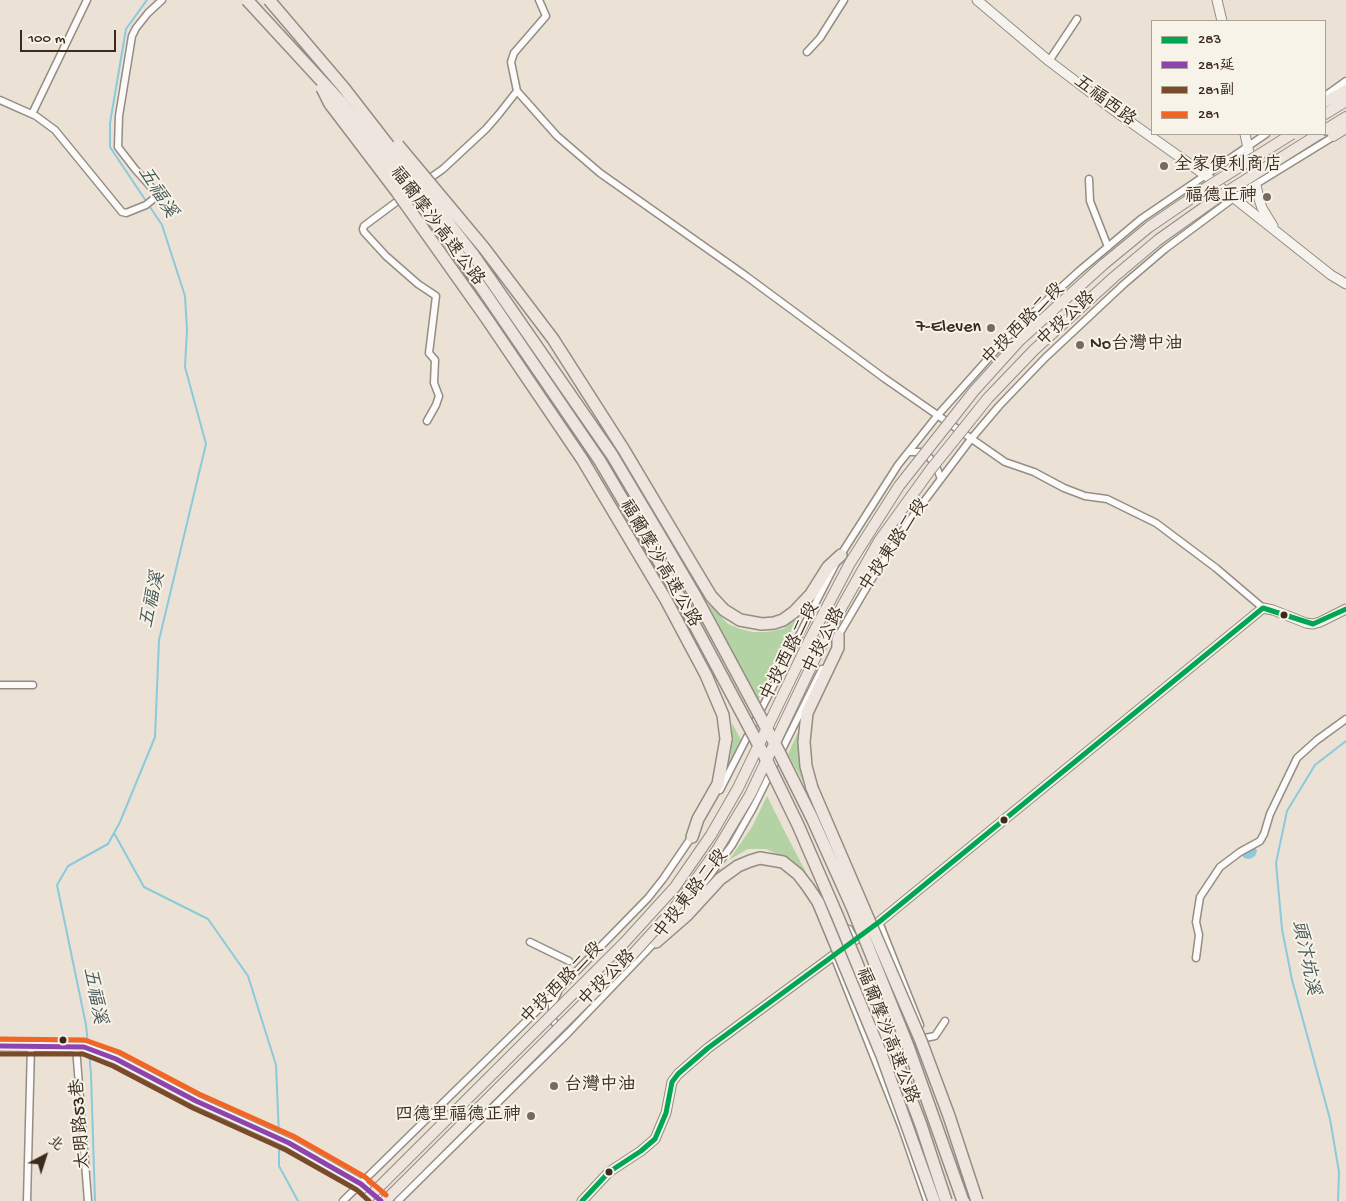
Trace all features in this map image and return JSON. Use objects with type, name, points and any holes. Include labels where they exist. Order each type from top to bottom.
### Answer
[{"type":"highway","name":"福爾摩沙高速公路","points":[[247,0],[340,101],[451,243],[600,461],[683,603],[764,755],[838,915],[894,1051],[946,1201]]},
{"type":"highway","name":"福爾摩沙高速公路","points":[[269,0],[344,88],[472,253],[606,447],[696,597],[781,755],[852,907],[908,1046],[963,1201]]},
{"type":"highway","points":[[316,77],[330,104],[444,258],[582,459],[666,600],[706,674],[724,715],[726,739],[718,784],[698,820],[692,837]]},
{"type":"highway","points":[[344,88],[399,146],[456,214],[553,339],[624,450],[711,596],[724,610],[740,620],[748,622],[768,623],[783,620],[794,612],[811,594],[828,567],[841,555]]},
{"type":"highway","points":[[838,636],[838,648],[807,713],[804,742],[806,766],[812,788],[921,1041],[979,1201]]},
{"type":"highway","points":[[656,942],[687,914],[720,879],[738,866],[760,858],[783,862],[798,874],[818,902],[882,1056],[934,1201]]},
{"type":"main road","points":[[1326,100],[1346,90]]},
{"type":"main road","points":[[1326,113],[1346,101]]},
{"type":"main road","points":[[1329,133],[1346,117]]},
{"type":"main road","points":[[1329,133],[1346,128]]},
{"type":"main road","name":"中投公路","points":[[365,1201],[624,943],[675,887],[711,835],[734,796],[809,641],[850,563],[900,486],[974,391],[1020,340],[1104,264],[1149,227],[1290,135]]},
{"type":"main road","name":"中投公路","points":[[383,1201],[633,954],[672,911],[697,878],[717,850],[750,795],[818,652],[879,541],[931,469],[988,398],[1034,350],[1114,277],[1158,240],[1220,196],[1318,135]]},
{"type":"street","points":[[32,114],[87,0]]},
{"type":"street","points":[[0,100],[32,114],[55,130],[122,212],[126,213],[146,205],[157,196],[161,196],[134,169],[118,147],[118,135],[119,116],[132,36],[140,23],[162,0]]},
{"type":"street","points":[[539,0],[546,16],[514,54],[511,62],[517,90],[557,136],[600,173],[1005,462],[1034,472],[1064,488],[1085,496],[1107,499],[1156,523],[1216,568],[1263,608],[1313,624],[1346,609]]},
{"type":"street","points":[[807,52],[820,38],[844,0]]},
{"type":"street","name":"五福西路","points":[[977,0],[1049,61],[1112,109],[1205,175],[1346,284]]},
{"type":"street","points":[[1218,0],[1222,20]]},
{"type":"street","points":[[1049,61],[1077,19]]},
{"type":"street","points":[[1326,100],[1346,81]]},
{"type":"street","points":[[427,421],[439,396],[434,383],[435,360],[429,353],[436,296],[418,284],[386,256],[363,229],[364,226],[397,201],[443,169],[493,121],[517,90]]},
{"type":"street","name":"中投東路二段","points":[[398,1201],[569,1032],[656,942],[710,875],[732,845],[754,808],[838,636],[871,580],[910,520],[971,439],[999,406],[1045,358],[1124,284],[1165,249],[1329,133],[1346,133]]},
{"type":"street","points":[[1245,135],[1254,185],[1262,208],[1278,233]]},
{"type":"street","name":"中投西路二段","points":[[344,1201],[559,989],[648,898],[663,879],[692,837],[726,780],[841,555],[898,465],[938,416],[1012,332],[1060,287],[1141,219],[1264,135]]},
{"type":"street","points":[[1090,179],[1090,201],[1108,247]]},
{"type":"street","points":[[909,452],[922,452],[929,457],[936,466],[941,479]]},
{"type":"street","points":[[582,1201],[609,1172],[641,1151],[655,1139],[666,1113],[672,1082],[678,1074],[708,1048],[879,922],[1263,608]]},
{"type":"street","points":[[0,685],[33,685]]},
{"type":"street","points":[[1196,958],[1199,934],[1196,922],[1200,897],[1220,866],[1260,841],[1270,814],[1297,758],[1317,740],[1346,719]]},
{"type":"street","points":[[879,922],[925,1038],[979,1201]]},
{"type":"street","points":[[849,929],[855,940]]},
{"type":"street","points":[[530,942],[569,961]]},
{"type":"street","points":[[834,956],[902,1128],[927,1201]]},
{"type":"street","points":[[559,989],[552,1005],[552,1019],[558,1028],[564,1032],[569,1032]]},
{"type":"street","points":[[874,1058],[934,1036],[945,1021]]},
{"type":"street","points":[[0,1046],[80,1047],[116,1059],[196,1101],[289,1143],[361,1184],[383,1201]]},
{"type":"street","points":[[26,1201],[30,1046]]},
{"type":"street","name":"太明路53巷","points":[[80,1047],[88,1201]]},
{"type":"green space","points":[[707,602],[728,624],[753,632],[783,629],[798,617],[758,701]]},
{"type":"green space","points":[[732,723],[741,740],[728,766],[731,755]]},
{"type":"green space","points":[[800,728],[806,787],[788,754]]},
{"type":"green space","points":[[767,796],[811,882],[783,857],[766,849],[748,849],[729,860],[752,827]]},
{"type":"water","points":[[1255,846],[1257,851],[1255,856],[1250,859],[1244,858],[1241,854]]},
{"type":"waterway","name":"五福溪","points":[[88,1044],[86,1025],[57,885],[68,866],[108,844],[120,822],[155,737],[159,640],[206,444],[185,367],[187,330],[185,296],[162,225],[110,147],[110,123],[126,29],[147,0]]},
{"type":"waterway","name":"頭汴坑溪","points":[[1338,1201],[1339,1172],[1330,1119],[1292,980],[1282,929],[1276,863],[1287,811],[1315,765],[1346,741]]},
{"type":"waterway","points":[[114,833],[144,887],[208,919],[248,976],[276,1065],[279,1136]]},
{"type":"waterway","name":"五福溪","points":[[89,1051],[95,1201]]},
{"type":"waterway","points":[[279,1141],[279,1166],[298,1201]]},
{"type":"transit line","name":"283","points":[[582,1201],[609,1172],[641,1151],[655,1139],[666,1113],[672,1082],[678,1074],[708,1048],[879,922],[1263,608],[1313,624],[1346,609]]},
{"type":"transit line","name":"281","points":[[0,1039],[85,1040],[119,1052],[199,1094],[293,1136],[365,1177],[386,1195]]},
{"type":"transit line","name":"281延","points":[[0,1046],[84,1047],[116,1059],[196,1101],[289,1143],[361,1184],[381,1201]]},
{"type":"transit line","name":"281副","points":[[0,1054],[83,1054],[113,1066],[193,1108],[286,1150],[357,1190],[369,1201]]},
{"type":"place","name":"全家便利商店","points":[[1164,166]]},
{"type":"place","name":"福德正神","points":[[1267,197]]},
{"type":"place","name":"7-Eleven","points":[[991,328]]},
{"type":"place","name":"No台灣中油","points":[[1080,345]]},
{"type":"place","name":"台灣中油","points":[[554,1086]]},
{"type":"place","name":"四德里福德正神","points":[[531,1116]]}]
